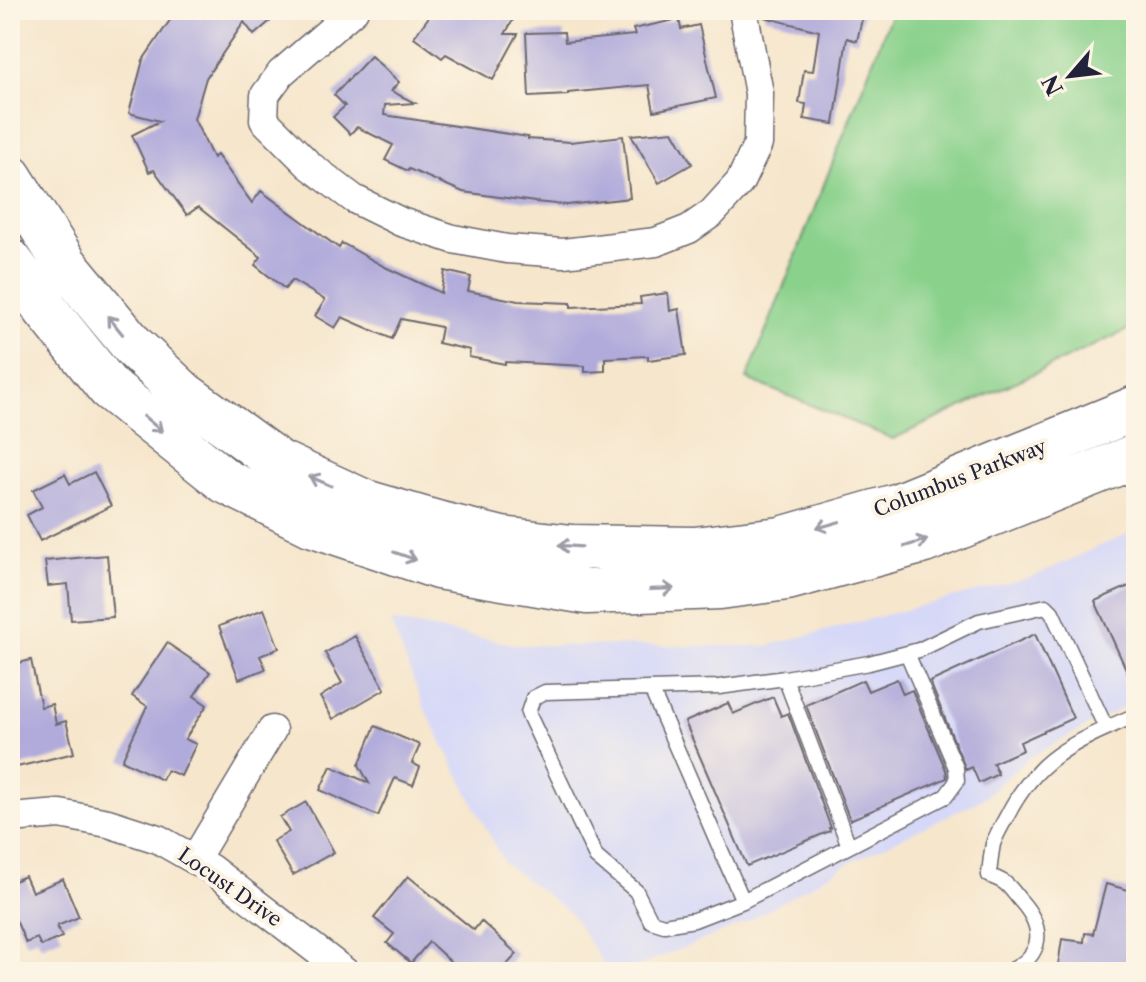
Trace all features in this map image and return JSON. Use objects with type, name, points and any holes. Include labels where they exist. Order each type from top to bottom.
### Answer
[{"type":"main road","name":"Columbus Parkway","points":[[10,177],[66,265],[133,346],[184,394],[278,462],[365,502],[502,539],[572,547],[694,549],[781,539],[896,506],[1136,408]]},
{"type":"main road","points":[[10,261],[109,388],[225,481],[311,524],[438,567],[587,592],[720,587],[787,578],[924,541],[1136,456]]},
{"type":"street","points":[[354,10],[281,73],[265,95],[264,120],[320,174],[354,199],[401,222],[453,239],[507,249],[563,253],[656,242],[689,229],[712,213],[740,182],[758,144],[759,93],[743,10]]},
{"type":"street","points":[[195,859],[272,730]]},
{"type":"street","name":"Locust Drive","points":[[10,818],[60,814],[108,823],[158,839],[211,869],[345,972]]},
{"type":"lane","points":[[907,653],[956,768],[957,781],[946,796],[743,901],[694,920],[664,925],[651,921],[636,891],[596,857],[528,713],[533,698],[545,692],[719,687],[869,663],[907,653],[919,650],[979,621],[1046,606],[1052,612],[1106,728]]},
{"type":"lane","points":[[785,678],[849,846]]},
{"type":"lane","points":[[651,689],[743,901]]},
{"type":"lane","points":[[1008,972],[1025,962],[1033,952],[1038,944],[1037,932],[1025,905],[1006,884],[989,875],[994,842],[1021,790],[1032,776],[1058,753],[1136,715]]},
{"type":"shaded area","points":[[1136,530],[1136,700],[1030,757],[981,800],[853,861],[745,923],[623,972],[609,972],[570,913],[504,863],[425,709],[390,621],[520,645],[766,646],[1032,577]]},
{"type":"green space","points":[[893,10],[1136,10],[1136,326],[893,439],[747,379]]},
{"type":"building","points":[[177,10],[283,10],[254,35],[244,22],[206,78],[194,119],[213,158],[217,155],[252,203],[261,191],[339,248],[342,243],[441,293],[445,271],[471,277],[468,291],[518,301],[571,303],[571,307],[641,304],[640,297],[668,293],[670,311],[679,309],[686,355],[648,360],[648,356],[605,358],[605,371],[585,372],[585,366],[505,364],[469,357],[470,350],[438,343],[441,327],[401,319],[392,339],[342,317],[335,328],[315,316],[325,300],[292,280],[285,289],[255,265],[261,257],[198,207],[187,215],[154,170],[149,172],[132,135],[160,121],[129,113],[143,60]]},
{"type":"building","points":[[434,10],[495,10],[513,20],[505,34],[518,34],[493,80],[446,54],[442,58],[414,37]]},
{"type":"building","points":[[765,10],[864,10],[857,41],[847,38],[834,124],[804,119],[806,104],[799,103],[804,70],[813,71],[819,31],[764,17]]},
{"type":"building","points":[[679,19],[681,29],[699,25],[716,98],[654,111],[649,85],[529,97],[526,33],[564,32],[565,42],[635,35],[633,29]]},
{"type":"building","points":[[371,56],[399,82],[391,91],[415,103],[385,105],[384,115],[528,139],[570,142],[623,136],[630,198],[567,205],[463,192],[385,160],[393,145],[357,127],[350,134],[333,117],[345,106],[334,95]]},
{"type":"building","points":[[673,131],[692,164],[659,183],[631,135]]},
{"type":"building","points":[[94,472],[111,506],[40,541],[27,515],[42,507],[33,490],[65,474],[70,484]]},
{"type":"building","points":[[107,555],[113,617],[71,620],[68,584],[48,586],[45,561]]},
{"type":"building","points":[[1136,583],[1136,691],[1095,601]]},
{"type":"building","points":[[264,609],[279,648],[260,656],[266,669],[239,679],[219,626]]},
{"type":"building","points":[[1035,634],[1073,718],[1020,742],[1023,750],[993,763],[998,774],[979,783],[972,767],[966,770],[930,682]]},
{"type":"building","points":[[355,636],[385,689],[333,719],[320,697],[342,683],[325,653]]},
{"type":"building","points":[[167,643],[210,672],[194,696],[207,705],[185,739],[196,744],[181,776],[167,770],[162,780],[122,760],[147,706],[132,696]]},
{"type":"building","points":[[31,660],[41,707],[52,704],[56,724],[66,721],[74,753],[13,768],[10,757],[10,665]]},
{"type":"building","points":[[897,679],[903,694],[912,690],[947,778],[850,820],[806,705],[863,680],[868,691]]},
{"type":"building","points":[[773,697],[781,716],[788,713],[831,828],[747,866],[685,722],[728,703],[733,714]]},
{"type":"building","points":[[375,726],[420,745],[412,763],[420,767],[413,785],[395,778],[378,816],[320,790],[331,766],[369,783],[359,765]]},
{"type":"building","points":[[306,802],[334,852],[293,875],[273,841],[289,832],[280,817]]},
{"type":"building","points":[[25,876],[32,892],[63,879],[79,917],[57,926],[62,937],[41,946],[37,938],[26,943],[10,907],[10,883]]},
{"type":"building","points":[[408,876],[474,930],[481,921],[517,954],[500,972],[462,972],[429,942],[411,963],[387,943],[394,934],[374,918]]},
{"type":"building","points":[[1106,884],[1136,892],[1136,972],[1057,972],[1062,939],[1084,942],[1085,933],[1093,934]]}]
